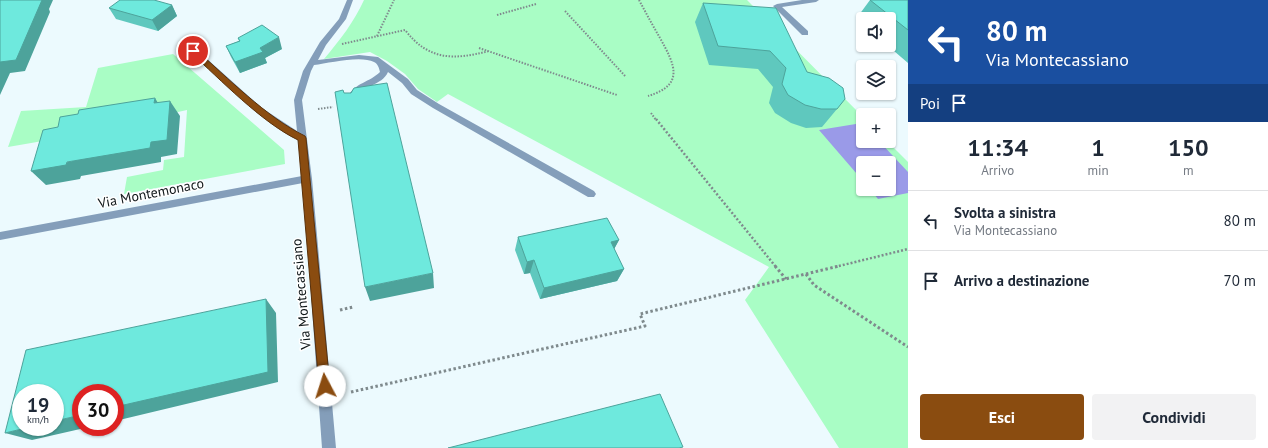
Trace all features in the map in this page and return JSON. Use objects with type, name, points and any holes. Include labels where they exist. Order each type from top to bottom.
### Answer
[{"type":"street","name":"Via Montecassiano","points":[[330,448],[307,179],[298,100],[307,71],[323,44],[342,19],[350,0]]},
{"type":"street","points":[[771,0],[805,33]]},
{"type":"street","points":[[777,6],[816,0]]},
{"type":"street","points":[[193,51],[248,100],[289,132],[302,138]]},
{"type":"street","points":[[312,63],[359,57],[374,59],[405,81],[414,92],[436,106],[591,194]]},
{"type":"street","points":[[352,103],[351,98],[354,91],[362,86],[374,82],[384,73],[380,63]]},
{"type":"street","name":"Via Montemonaco","points":[[0,236],[307,179]]},
{"type":"path","points":[[377,36],[394,0]]},
{"type":"path","points":[[639,0],[672,60],[674,72],[670,84],[661,92],[648,96]]},
{"type":"path","points":[[496,15],[536,4]]},
{"type":"path","points":[[565,12],[626,77]]},
{"type":"path","points":[[342,44],[405,30],[412,42],[428,51],[446,56],[470,56],[488,51]]},
{"type":"path","points":[[480,48],[617,95]]},
{"type":"path","points":[[318,109],[333,107]]},
{"type":"path","points":[[651,113],[786,279]]},
{"type":"path","points":[[351,392],[645,326],[640,314],[908,249]]},
{"type":"path","points":[[806,274],[814,285],[908,347]]},
{"type":"path","points":[[340,310],[353,307]]},
{"type":"green space","points":[[364,0],[747,0],[856,110],[856,148],[894,148],[908,162],[908,448],[839,448],[745,300],[769,267],[448,94],[437,102],[418,89],[405,74],[387,61],[370,52],[324,59],[336,45],[356,16]]},
{"type":"green space","points":[[173,54],[284,150],[285,164],[124,194],[127,177],[163,170],[164,160],[184,157],[187,110],[60,138],[8,147],[21,111],[86,107],[98,68]]},
{"type":"water","points":[[856,124],[856,148],[886,148],[893,156],[856,156],[856,173],[819,130]]},
{"type":"water","points":[[896,159],[908,172],[908,193],[896,195]]},
{"type":"water","points":[[876,196],[893,196],[878,199]]},
{"type":"building","points":[[0,0],[42,0],[16,60],[0,62]]},
{"type":"building","points":[[120,0],[154,0],[172,5],[152,20],[109,8]]},
{"type":"building","points":[[870,0],[908,0],[908,30],[896,21],[896,12],[885,12]]},
{"type":"building","points":[[703,3],[776,8],[807,72],[829,78],[843,88],[845,99],[837,109],[821,109],[805,105],[788,95],[782,84],[786,68],[770,51],[718,46]]},
{"type":"building","points":[[262,25],[279,37],[260,48],[263,52],[235,62],[226,46],[240,41],[238,38]]},
{"type":"building","points":[[387,83],[433,273],[365,287],[335,92],[343,90],[344,93],[351,93],[354,88]]},
{"type":"building","points":[[155,98],[154,103],[170,101],[167,140],[151,142],[150,148],[67,162],[66,165],[31,171],[43,130],[58,127],[60,117],[78,114],[79,110]]},
{"type":"building","points":[[607,218],[619,240],[611,242],[624,269],[544,288],[534,260],[527,262],[518,237]]},
{"type":"building","points":[[266,299],[268,372],[124,405],[124,384],[72,384],[72,417],[64,419],[64,384],[17,384],[26,350]]},
{"type":"building","points":[[660,394],[683,447],[448,448]]},
{"type":"building","points":[[12,405],[12,431],[5,433]]},
{"type":"route","points":[[193,51],[248,100],[289,132],[302,138],[325,386]]}]
